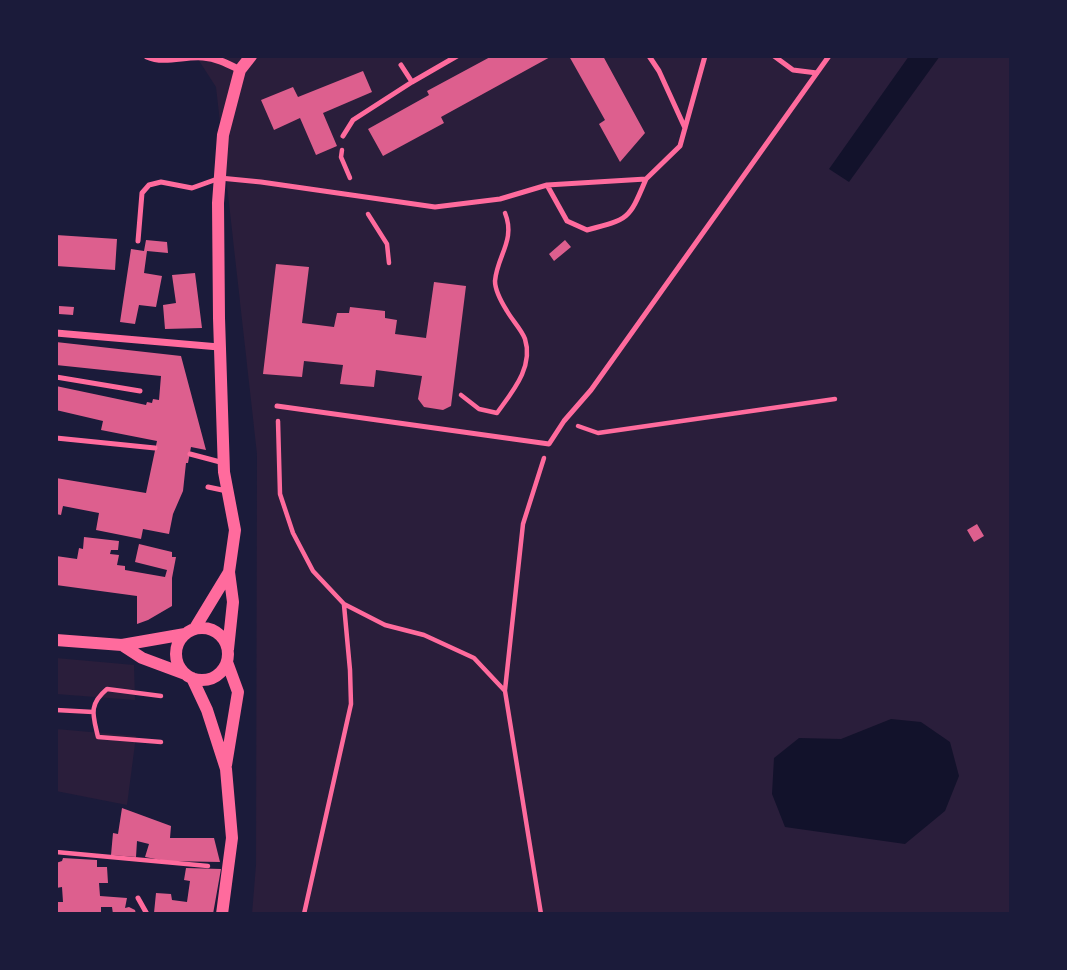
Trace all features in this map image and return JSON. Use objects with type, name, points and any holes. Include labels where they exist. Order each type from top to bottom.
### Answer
[{"type":"street","points":[[148,56],[156,60],[202,57],[222,61],[240,70]]},
{"type":"street","points":[[122,645],[164,668],[198,680],[213,678],[219,674],[228,655],[233,602],[229,572],[234,530],[224,463],[219,347],[219,178],[223,135],[240,70],[251,56]]},
{"type":"street","points":[[56,333],[219,347]]},
{"type":"street","points":[[222,914],[232,838],[226,769],[207,710],[188,676],[180,668],[176,653],[177,646],[229,572]]},
{"type":"street","points":[[56,640],[122,645],[210,629],[222,636],[238,692],[226,769]]},
{"type":"lane","points":[[343,136],[353,120],[457,56]]},
{"type":"lane","points":[[649,56],[659,71],[685,128]]},
{"type":"lane","points":[[547,185],[567,220],[587,230],[621,221],[634,208],[646,179],[680,146],[705,56]]},
{"type":"lane","points":[[774,56],[793,70],[817,74]]},
{"type":"lane","points":[[277,407],[548,444],[591,390],[829,56]]},
{"type":"lane","points":[[401,65],[412,82]]},
{"type":"lane","points":[[138,241],[142,193],[149,185],[161,183],[192,188],[219,178],[435,207],[500,199],[547,185],[646,179]]},
{"type":"lane","points":[[56,377],[140,391]]},
{"type":"lane","points":[[56,438],[155,448]]},
{"type":"lane","points":[[190,454],[224,463]]},
{"type":"lane","points":[[208,487],[227,491]]},
{"type":"lane","points":[[138,898],[147,914]]},
{"type":"path","points":[[461,395],[479,409],[497,412],[524,371],[527,355],[524,338],[501,303],[495,282],[508,243],[509,222],[500,199]]},
{"type":"path","points":[[564,421],[598,433],[835,399]]},
{"type":"path","points":[[277,407],[280,494],[293,533],[313,571],[344,604],[385,625],[424,635],[474,657],[505,691]]},
{"type":"path","points":[[541,914],[505,691],[523,524],[548,444]]},
{"type":"path","points":[[304,914],[351,704],[344,604]]},
{"type":"path","points":[[161,695],[107,690],[96,699],[93,712],[98,737],[161,742]]},
{"type":"path","points":[[56,710],[93,712]]},
{"type":"path","points":[[56,852],[228,868]]},
{"type":"shaded area","points":[[196,56],[1011,56],[1011,914],[252,914],[256,865],[257,454],[216,87]]},
{"type":"shaded area","points":[[909,56],[940,56],[849,182],[829,169]]},
{"type":"shaded area","points":[[56,658],[134,665],[135,700],[56,694]]},
{"type":"shaded area","points":[[891,719],[921,722],[950,742],[959,776],[945,811],[905,844],[785,827],[772,794],[774,758],[799,738],[841,739]]},
{"type":"shaded area","points":[[56,729],[136,736],[127,805],[56,791]]},
{"type":"building","points":[[492,56],[552,56],[441,117],[444,123],[383,156],[368,129],[429,95],[427,91]]},
{"type":"building","points":[[569,56],[603,56],[645,133],[620,162],[599,124],[605,120]]},
{"type":"building","points":[[363,71],[372,92],[323,113],[337,146],[316,155],[300,118],[274,130],[261,100],[293,87],[298,97]]},
{"type":"building","points":[[56,235],[117,239],[115,270],[56,266]]},
{"type":"building","points":[[146,240],[167,242],[168,253],[147,251],[144,273],[162,276],[156,307],[139,305],[135,324],[120,322],[131,249],[144,251]]},
{"type":"building","points":[[565,240],[571,247],[554,261],[549,254]]},
{"type":"building","points":[[276,264],[309,267],[302,323],[334,327],[337,313],[349,313],[350,307],[385,311],[385,318],[397,320],[395,334],[426,338],[434,282],[466,286],[451,406],[443,410],[424,407],[418,399],[422,376],[376,370],[374,387],[340,384],[343,365],[304,361],[302,377],[263,374]]},
{"type":"building","points":[[195,273],[202,328],[165,329],[163,305],[176,303],[172,275]]},
{"type":"building","points":[[59,306],[74,307],[73,315],[59,314]]},
{"type":"building","points":[[56,342],[181,356],[206,450],[191,447],[183,491],[173,514],[169,534],[143,529],[141,539],[96,530],[99,513],[63,506],[61,515],[56,514],[56,478],[146,493],[157,441],[101,430],[103,421],[56,410],[56,386],[146,405],[147,402],[152,403],[153,399],[159,400],[161,376],[56,365]]},
{"type":"building","points":[[977,524],[984,536],[974,542],[967,530]]},
{"type":"building","points":[[84,537],[119,541],[118,550],[111,550],[110,554],[119,555],[117,565],[125,566],[125,570],[165,577],[167,570],[135,562],[139,544],[172,552],[172,557],[176,557],[172,578],[172,606],[137,624],[137,596],[56,585],[56,556],[77,559],[79,548],[83,549]]},
{"type":"building","points":[[122,808],[171,826],[170,838],[214,838],[220,862],[166,861],[145,857],[149,844],[137,841],[136,857],[111,855],[113,833],[118,834]]},
{"type":"building","points":[[63,858],[97,860],[97,867],[107,867],[108,883],[99,883],[100,896],[127,898],[125,908],[135,910],[136,914],[113,914],[112,907],[101,907],[101,914],[56,914],[56,902],[63,902],[62,887],[56,888],[56,863]]},
{"type":"building","points":[[186,868],[221,869],[213,914],[154,913],[156,893],[171,894],[172,900],[187,902],[190,881],[184,880]]}]
